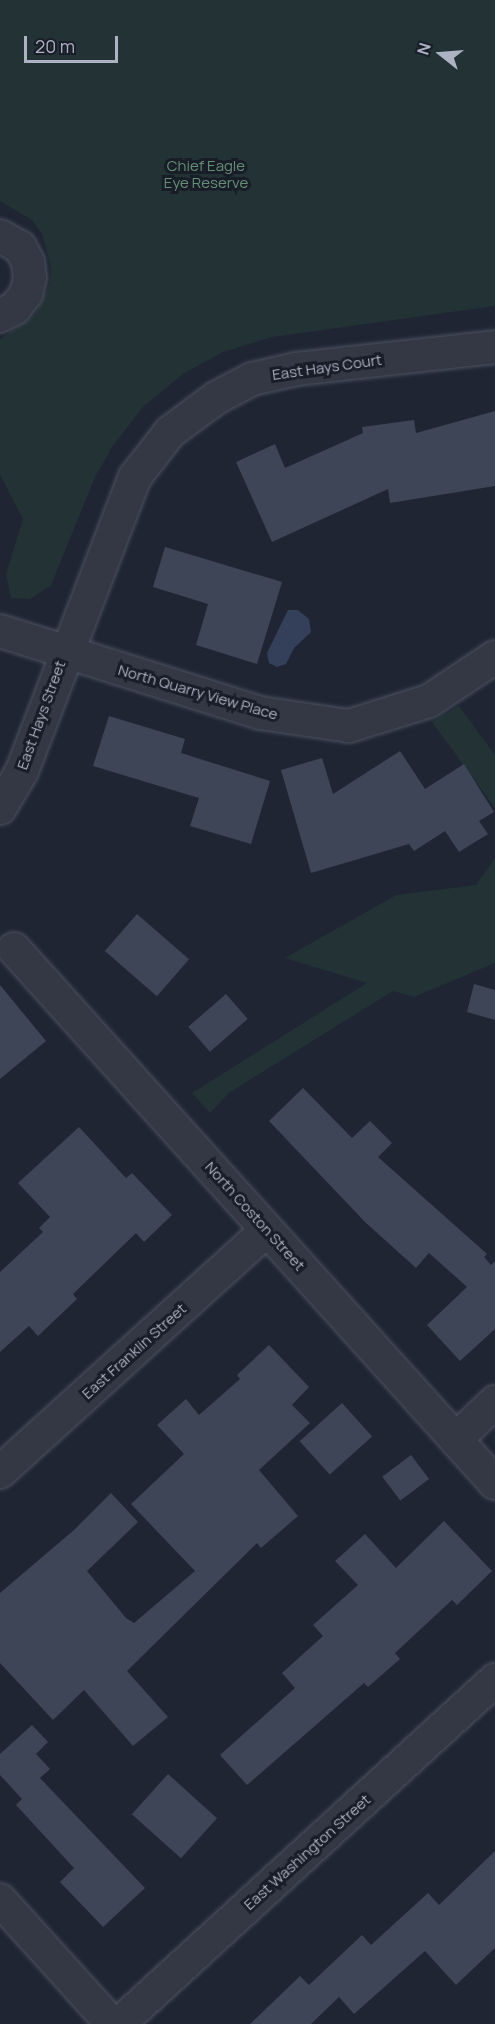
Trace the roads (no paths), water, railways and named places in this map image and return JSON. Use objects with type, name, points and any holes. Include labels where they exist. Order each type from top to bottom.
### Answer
[{"type":"street","points":[[0,236],[20,247],[28,262],[30,278],[26,294],[15,308],[0,316]]},
{"type":"street","name":"East Hays Court","points":[[64,653],[135,477],[170,432],[216,398],[252,379],[296,369],[495,347]]},
{"type":"street","name":"North Quarry View Place","points":[[0,631],[260,713],[349,726],[429,701],[495,657]]},
{"type":"street","name":"East Hays Street","points":[[0,808],[22,771],[64,653]]},
{"type":"street","name":"North Coston Street","points":[[14,949],[495,1483]]},
{"type":"street","name":"East Franklin Street","points":[[0,1472],[267,1230]]},
{"type":"street","points":[[456,1439],[495,1402]]},
{"type":"street","name":"East Washington Street","points":[[119,2024],[495,1680]]},
{"type":"street","points":[[0,1900],[112,2024]]},
{"type":"water","points":[[288,610],[298,610],[309,619],[311,632],[294,648],[286,664],[277,667],[269,663],[267,653]]},
{"type":"park label","name":"Chief Eagle Eye Reserve","points":[[206,174]]}]
